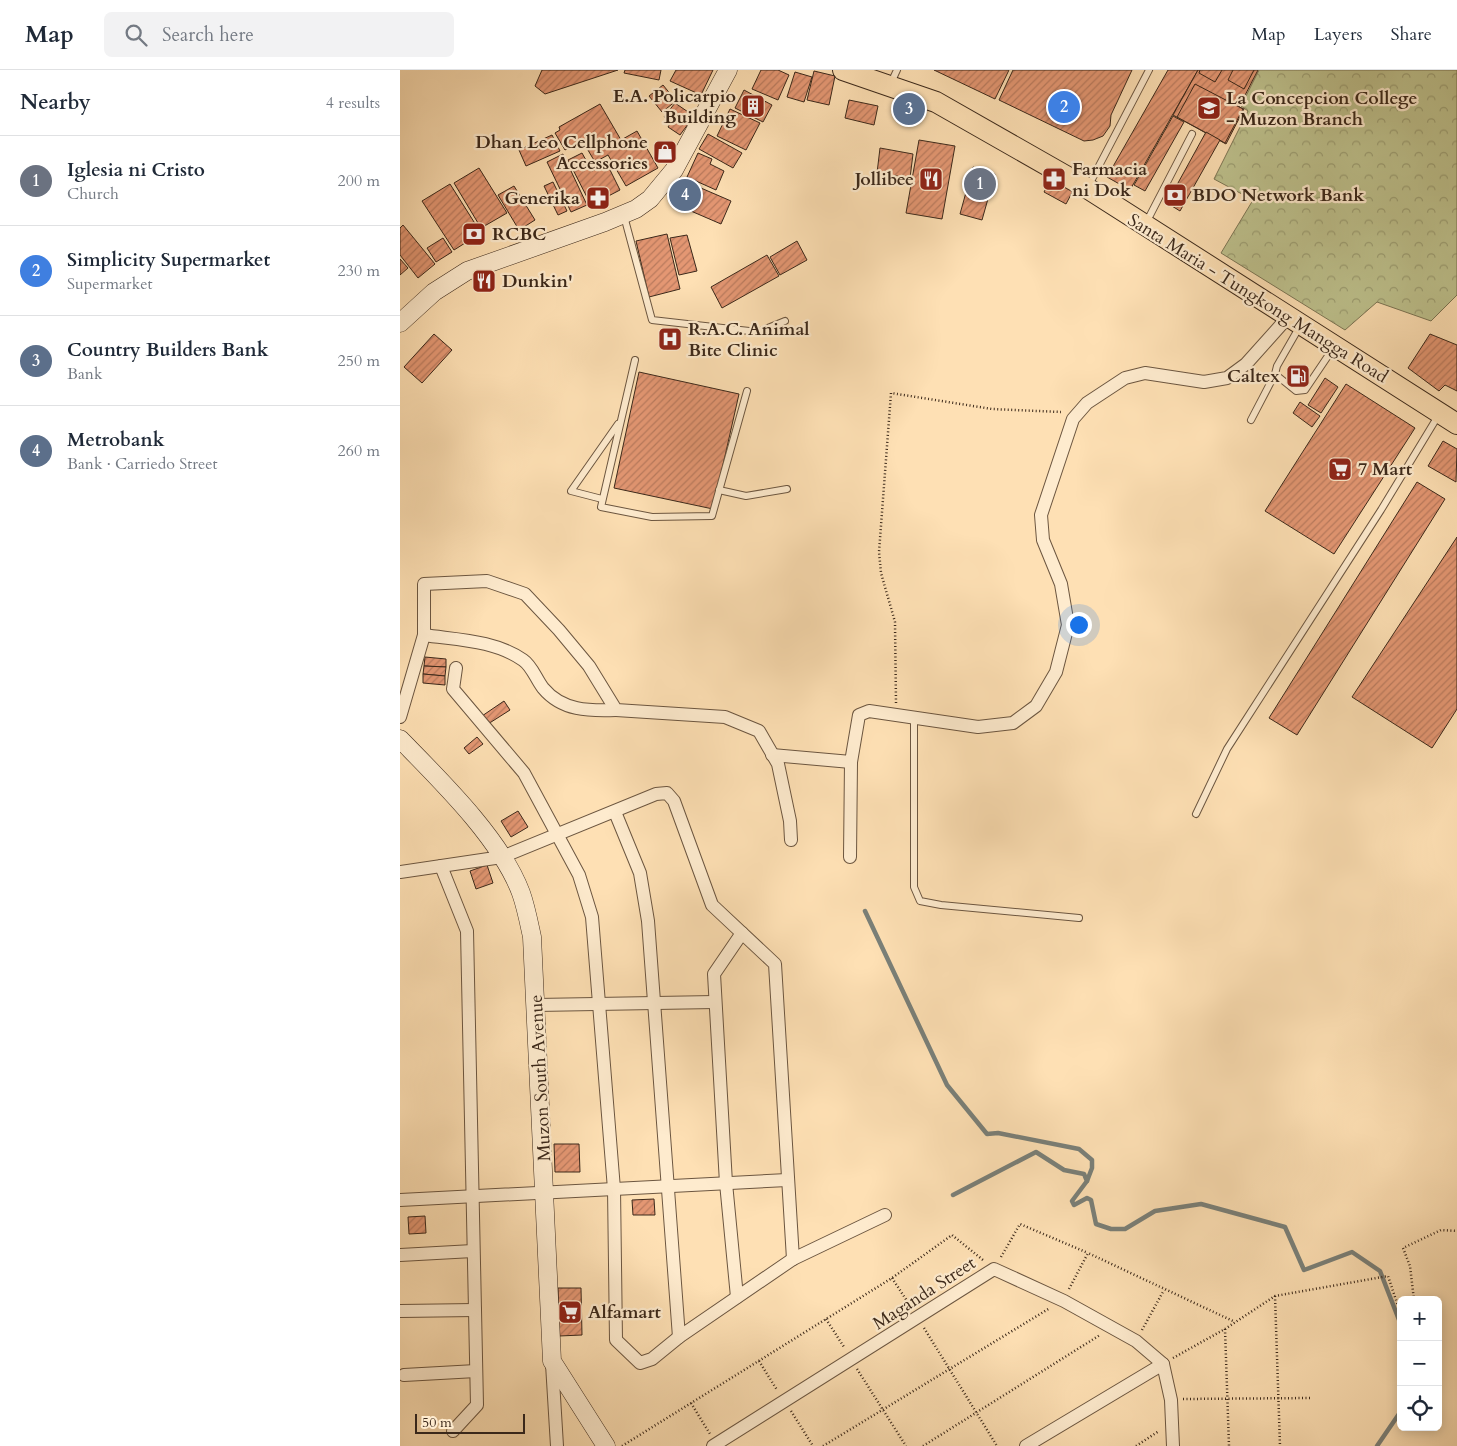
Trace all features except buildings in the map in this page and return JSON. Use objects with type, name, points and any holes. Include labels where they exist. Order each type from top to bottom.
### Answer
[{"type":"main road","name":"Santa Maria - Tungkong Mangga Road","points":[[843,70],[893,78],[1087,188],[1457,424]]},
{"type":"street","points":[[400,323],[434,292],[467,271],[624,215],[650,200],[663,186],[728,70]]},
{"type":"street","points":[[850,857],[851,762],[858,715],[869,711],[895,717],[978,727],[1014,723],[1036,706],[1056,672],[1068,625],[1061,584],[1043,540],[1041,515],[1073,420],[1087,403],[1125,378],[1145,373],[1204,382],[1227,378],[1246,364],[1294,321]]},
{"type":"street","points":[[400,717],[424,635],[424,584],[487,581],[525,594],[560,630],[589,666],[616,710]]},
{"type":"street","points":[[424,635],[492,644],[525,660],[543,688],[559,701],[585,711],[616,710],[725,717],[759,732],[778,764],[788,812],[791,840]]},
{"type":"street","points":[[456,668],[453,688],[524,773],[559,834],[579,875],[592,917],[614,1189],[616,1340],[640,1362],[652,1359],[679,1337],[793,1259],[885,1215]]},
{"type":"street","name":"Muzon South Avenue","points":[[400,739],[454,794],[502,857],[521,892],[532,937],[546,1192],[552,1361]]},
{"type":"street","points":[[772,755],[851,762]]},
{"type":"street","points":[[400,872],[502,857],[656,794],[667,793],[674,802],[712,905],[775,964],[793,1259]]},
{"type":"street","points":[[615,812],[640,873],[648,921],[679,1337]]},
{"type":"street","points":[[440,866],[467,931],[471,1196],[477,1405],[453,1431]]},
{"type":"street","points":[[737,1297],[726,1184],[714,974],[742,934]]},
{"type":"street","points":[[536,1005],[599,1002],[715,1002]]},
{"type":"street","points":[[400,1200],[787,1180]]},
{"type":"street","points":[[400,1256],[473,1251]]},
{"type":"street","name":"Maganda Street","points":[[715,1445],[994,1269],[1064,1301],[1136,1341],[1163,1364]]},
{"type":"street","points":[[400,1311],[475,1310]]},
{"type":"street","points":[[552,1361],[557,1446]]},
{"type":"street","points":[[552,1361],[606,1446]]},
{"type":"street","points":[[1026,1446],[1163,1364],[1171,1400],[1174,1446]]},
{"type":"street","points":[[404,1375],[476,1371]]},
{"type":"lane","points":[[1087,188],[1150,70]]},
{"type":"lane","points":[[1144,226],[1192,134]]},
{"type":"lane","points":[[624,215],[652,320],[758,332],[785,321]]},
{"type":"lane","points":[[1251,420],[1275,374],[1294,321]]},
{"type":"lane","points":[[1275,374],[1296,391],[1305,390],[1335,346]]},
{"type":"lane","points":[[635,360],[600,507],[652,517],[712,516],[747,391]]},
{"type":"lane","points":[[1196,814],[1227,749],[1381,510],[1440,413]]},
{"type":"lane","points":[[602,499],[571,492],[620,421]]},
{"type":"lane","points":[[719,490],[746,496],[787,490]]},
{"type":"lane","points":[[914,719],[914,887],[920,900],[941,905],[1079,918]]},
{"type":"path","points":[[895,717],[897,669],[895,622],[881,573],[879,552],[890,393],[992,408],[1079,413]]},
{"type":"path","points":[[622,1446],[892,1278],[952,1235],[994,1269],[1020,1224],[1088,1252],[1164,1290],[1235,1322]]},
{"type":"path","points":[[1414,1296],[1410,1266],[1403,1248],[1441,1230],[1457,1231]]},
{"type":"path","points":[[823,1446],[948,1369],[1064,1301],[1088,1252]]},
{"type":"path","points":[[1163,1364],[1225,1329],[1276,1296],[1388,1276],[1397,1303]]},
{"type":"path","points":[[892,1278],[997,1446]]},
{"type":"path","points":[[1136,1341],[1164,1290]]},
{"type":"path","points":[[1276,1296],[1280,1446]]},
{"type":"path","points":[[826,1319],[906,1446]]},
{"type":"path","points":[[923,1446],[1112,1328]]},
{"type":"path","points":[[1225,1329],[1229,1446]]},
{"type":"path","points":[[758,1360],[813,1446]]},
{"type":"path","points":[[1171,1400],[1312,1398]]},
{"type":"path","points":[[691,1403],[715,1445]]},
{"type":"path","points":[[1136,1446],[1172,1422]]},
{"type":"green space","points":[[1259,70],[1457,70],[1457,295],[1431,321],[1377,302],[1345,330],[1221,253],[1253,200],[1214,179],[1248,111],[1241,106]]},
{"type":"waterway","points":[[865,911],[947,1085],[987,1134],[998,1133],[1079,1149],[1092,1160],[1092,1168],[1087,1181]]},
{"type":"waterway","points":[[953,1195],[1036,1152],[1064,1170],[1084,1174],[1087,1181],[1072,1201],[1074,1205],[1087,1198],[1091,1200],[1096,1224],[1111,1229],[1125,1229],[1155,1211],[1201,1204],[1285,1227],[1304,1270],[1352,1252],[1380,1271],[1397,1315]]},
{"type":"waterway","points":[[1377,1446],[1397,1417]]},
{"type":"place","name":"E.A. Policarpio Building","points":[[753,106]]},
{"type":"place","name":"Simplicity Supermarket","points":[[1064,107]]},
{"type":"place","name":"La Concepcion College - Muzon Branch","points":[[1209,108]]},
{"type":"place","name":"Country Builders Bank","points":[[909,109]]},
{"type":"place","name":"Dhan Leo Cellphone Accessories","points":[[665,152]]},
{"type":"place","name":"Jollibee","points":[[931,179]]},
{"type":"place","name":"Farmacia ni Dok","points":[[1054,179]]},
{"type":"place","name":"Iglesia ni Cristo","points":[[980,184]]},
{"type":"place","name":"Metrobank","points":[[685,195]]},
{"type":"place","name":"BDO Network Bank","points":[[1175,195]]},
{"type":"place","name":"Generika","points":[[598,198]]},
{"type":"place","name":"RCBC","points":[[474,234]]},
{"type":"place","name":"Dunkin'","points":[[484,281]]},
{"type":"place","name":"R.A.C. Animal Bite Clinic","points":[[670,339]]},
{"type":"place","name":"Caltex","points":[[1298,376]]},
{"type":"place","name":"7 Mart","points":[[1340,469]]},
{"type":"place","name":"Alfamart","points":[[570,1312]]}]
